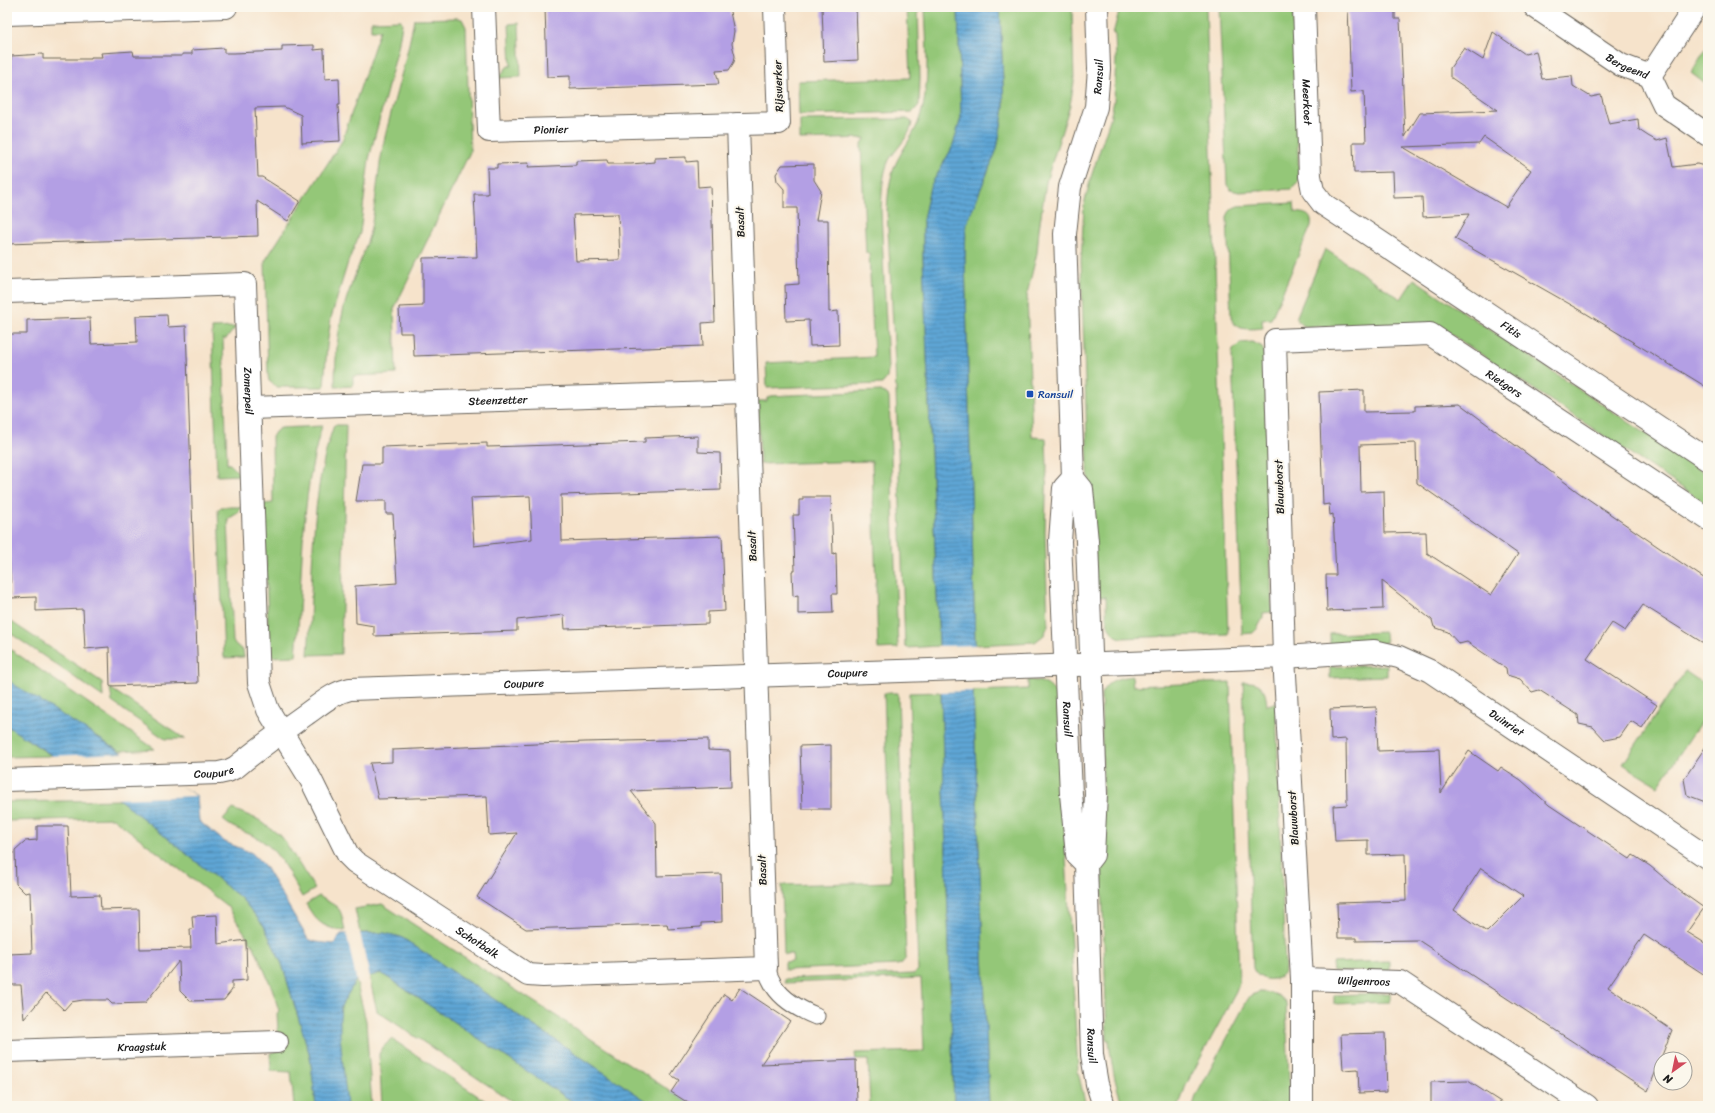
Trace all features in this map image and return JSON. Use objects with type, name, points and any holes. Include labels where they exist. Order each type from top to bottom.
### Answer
[{"type":"street","points":[[7,14],[226,7]]},
{"type":"street","name":"Pionier","points":[[484,7],[489,131],[738,124]]},
{"type":"street","name":"Rijswerker","points":[[738,124],[779,123],[775,7]]},
{"type":"street","name":"Ransuil","points":[[1097,7],[1099,69],[1096,106],[1070,187],[1065,234],[1073,478],[1082,489],[1087,541],[1092,664],[1096,794],[1093,855],[1086,864],[1092,1055],[1097,1084],[1104,1106]]},
{"type":"street","name":"Meerkoet","points":[[1304,7],[1310,176],[1311,186],[1316,196]]},
{"type":"street","name":"Bergeend","points":[[1535,7],[1621,65],[1650,76],[1664,106],[1708,134]]},
{"type":"street","points":[[1650,76],[1695,7]]},
{"type":"street","name":"Basalt","points":[[738,124],[755,675],[766,968]]},
{"type":"street","name":"Fitis","points":[[1316,196],[1327,208],[1708,460]]},
{"type":"street","name":"Zomerpeil","points":[[7,292],[245,284],[258,676],[265,702],[281,731]]},
{"type":"street","name":"Rietgors","points":[[1275,340],[1430,334],[1708,519]]},
{"type":"street","name":"Blauwborst","points":[[1275,340],[1284,657],[1302,980]]},
{"type":"street","name":"Steenzetter","points":[[249,408],[746,392]]},
{"type":"street","name":"Ransuil","points":[[1073,478],[1064,488],[1060,541],[1067,665],[1071,794],[1078,855],[1086,864]]},
{"type":"street","name":"Duinriet","points":[[1284,657],[1374,651],[1399,657],[1430,671],[1708,858]]},
{"type":"street","points":[[1092,664],[1284,657]]},
{"type":"street","name":"Coupure","points":[[7,780],[219,773],[228,771],[236,767],[281,731],[331,696],[350,689],[1092,664]]},
{"type":"street","name":"Schotbalk","points":[[281,731],[311,780],[348,855],[355,862],[528,974],[543,976],[766,968]]},
{"type":"street","points":[[1302,980],[1302,1106]]},
{"type":"street","name":"Wilgenroos","points":[[1302,980],[1400,982],[1587,1106]]},
{"type":"street","name":"Kraagstuk","points":[[7,1051],[277,1042]]},
{"type":"lane","points":[[766,968],[774,986],[782,994],[801,1010],[816,1016]]},
{"type":"green space","points":[[907,7],[918,7],[920,78],[919,105],[913,112],[799,115],[798,81],[910,78]]},
{"type":"green space","points":[[925,7],[958,7],[961,118],[952,148],[930,187],[923,220],[923,258],[939,646],[907,648],[905,646],[895,363],[887,211],[889,187],[892,175],[896,163],[920,117],[926,91],[927,63]]},
{"type":"green space","points":[[1000,7],[1072,7],[1074,82],[1070,105],[1046,182],[1037,253],[1027,294],[1032,437],[1046,438],[1047,465],[1045,532],[1048,626],[1044,635],[1035,642],[975,645],[965,258],[966,225],[997,149],[1004,108]]},
{"type":"green space","points":[[1120,7],[1206,7],[1228,634],[1121,638],[1111,631],[1107,621],[1106,597],[1096,596],[1094,536],[1088,470],[1081,261],[1084,205],[1114,101],[1116,59],[1115,34],[1113,34]]},
{"type":"green space","points":[[1219,7],[1293,7],[1299,181],[1292,189],[1239,192],[1231,190],[1227,185]]},
{"type":"green space","points":[[414,19],[462,19],[466,27],[470,152],[394,309],[396,374],[353,376],[353,386],[335,387],[336,353],[341,319],[347,297],[369,236],[374,212],[382,149],[408,49]]},
{"type":"green space","points":[[401,20],[402,24],[398,48],[369,159],[360,233],[348,262],[331,318],[324,387],[277,387],[269,381],[268,375],[265,261],[342,141],[380,30],[371,30],[371,21]]},
{"type":"green space","points":[[519,23],[521,77],[498,78],[508,66],[511,66],[509,24]]},
{"type":"green space","points":[[1708,45],[1708,86],[1691,73]]},
{"type":"green space","points":[[907,119],[912,122],[906,137],[889,160],[883,185],[881,210],[888,369],[887,378],[882,384],[767,388],[766,363],[874,357],[869,253],[866,253],[861,145],[865,138],[800,140],[800,120]]},
{"type":"green space","points":[[1294,203],[1295,212],[1307,215],[1311,219],[1311,226],[1271,319],[1262,320],[1263,328],[1248,329],[1239,327],[1232,321],[1231,316],[1227,217],[1231,210],[1238,206]]},
{"type":"green space","points":[[1325,249],[1401,299],[1414,279],[1708,475],[1708,505],[1434,323],[1308,327],[1302,325],[1298,322],[1297,316]]},
{"type":"green space","points":[[236,327],[226,339],[223,339],[227,464],[230,464],[241,475],[217,476],[212,328]]},
{"type":"green space","points":[[1252,342],[1261,346],[1264,351],[1272,612],[1263,613],[1263,618],[1253,633],[1242,634],[1232,355],[1233,350],[1240,343]]},
{"type":"green space","points":[[881,391],[888,395],[889,398],[898,648],[878,649],[872,461],[760,464],[758,401],[767,401],[767,398],[770,396]]},
{"type":"green space","points":[[334,425],[346,425],[341,654],[308,655],[316,510],[320,481]]},
{"type":"green space","points":[[322,426],[309,482],[303,540],[296,656],[269,657],[264,504],[273,503],[272,437],[280,428]]},
{"type":"green space","points":[[221,507],[241,507],[238,513],[228,519],[233,642],[243,651],[244,657],[224,658],[218,510]]},
{"type":"green space","points":[[7,619],[102,682],[103,697],[7,631]]},
{"type":"green space","points":[[1385,632],[1386,643],[1330,645],[1330,634]]},
{"type":"green space","points":[[7,647],[155,749],[119,751],[20,689],[7,680]]},
{"type":"green space","points":[[1387,665],[1387,676],[1330,678],[1330,667]]},
{"type":"green space","points":[[1685,671],[1708,687],[1708,711],[1658,786],[1623,764]]},
{"type":"green space","points":[[1132,676],[1133,686],[1230,682],[1239,982],[1236,992],[1186,1085],[1179,1106],[1123,1106],[1114,1073],[1109,1040],[1107,1040],[1102,876],[1103,786],[1101,694],[1104,689],[1114,680]]},
{"type":"green space","points":[[1028,680],[1045,683],[1057,695],[1078,1072],[1086,1106],[989,1106],[973,691],[1028,689]]},
{"type":"green space","points":[[1243,682],[1254,683],[1261,686],[1265,694],[1267,705],[1276,703],[1285,969],[1283,974],[1274,979],[1264,979],[1256,973],[1253,968]]},
{"type":"green space","points":[[110,688],[185,739],[165,739],[112,702]]},
{"type":"green space","points":[[941,692],[954,1106],[870,1106],[868,1060],[856,1060],[855,1053],[924,1051],[921,978],[785,983],[785,979],[914,974],[918,970],[909,693]]},
{"type":"green space","points":[[884,693],[898,693],[906,958],[901,964],[897,965],[785,970],[785,962],[793,961],[792,954],[784,954],[782,885],[891,882]]},
{"type":"green space","points":[[7,726],[52,756],[7,757]]},
{"type":"green space","points":[[120,800],[241,898],[264,926],[282,964],[310,1056],[316,1106],[294,1106],[291,1072],[271,1071],[270,1053],[279,1050],[277,1013],[279,1011],[272,988],[255,949],[227,906],[113,818],[7,821],[7,802]]},
{"type":"green space","points":[[233,809],[259,820],[282,837],[315,889],[302,897],[280,858],[268,845],[223,820]]},
{"type":"green space","points":[[319,896],[336,906],[342,916],[345,931],[326,926],[314,916],[306,904]]},
{"type":"green space","points":[[382,904],[693,1106],[654,1106],[401,937],[384,933],[360,933],[355,909]]},
{"type":"green space","points":[[1389,961],[1389,971],[1333,972],[1332,963]]},
{"type":"green space","points":[[381,973],[579,1106],[519,1106],[377,1011],[369,976]]},
{"type":"green space","points":[[356,980],[366,1021],[372,1106],[347,1106],[342,1069],[339,1042],[339,1017],[345,997]]},
{"type":"green space","points":[[1260,992],[1278,995],[1286,1003],[1290,1106],[1193,1106],[1196,1096],[1248,999],[1251,995]]},
{"type":"green space","points":[[1390,993],[1390,1002],[1334,1004],[1334,995]]},
{"type":"green space","points":[[392,1039],[493,1106],[382,1106],[379,1054],[383,1047]]},
{"type":"water","points":[[958,7],[1000,7],[1004,108],[997,149],[966,225],[965,258],[975,645],[973,691],[989,1106],[954,1106],[941,692],[923,258],[923,220],[930,187],[952,148],[961,118]]},
{"type":"water","points":[[7,680],[119,751],[197,796],[199,821],[225,842],[252,853],[264,865],[308,939],[316,942],[334,944],[341,934],[384,933],[401,937],[654,1106],[579,1106],[381,973],[356,980],[341,1006],[340,1035],[347,1106],[316,1106],[310,1056],[282,964],[264,926],[241,898],[120,800],[7,726]]},
{"type":"pier","points":[[977,645],[975,691],[939,692],[937,646]]},
{"type":"pier","points":[[126,753],[166,776],[196,796],[115,799],[49,756]]},
{"type":"pier","points":[[346,931],[360,931],[370,978],[357,983]]},
{"type":"building","points":[[545,7],[729,7],[734,31],[732,44],[735,56],[734,62],[729,70],[716,71],[719,84],[570,89],[570,76],[547,77]]},
{"type":"building","points":[[822,7],[856,7],[858,60],[824,62]]},
{"type":"building","points":[[1348,7],[1395,7],[1395,19],[1400,19],[1405,137],[1420,113],[1498,110],[1450,77],[1450,68],[1464,48],[1483,60],[1493,32],[1525,54],[1536,51],[1542,79],[1572,76],[1573,86],[1591,97],[1601,95],[1609,124],[1638,119],[1639,130],[1648,136],[1657,141],[1667,138],[1673,167],[1697,164],[1708,167],[1708,388],[1582,311],[1455,239],[1469,214],[1423,217],[1422,197],[1394,198],[1393,172],[1354,173],[1353,142],[1366,142],[1364,91],[1351,92]],"holes":[[[1484,137],[1531,170],[1506,207],[1403,147],[1479,144]]]},
{"type":"building","points":[[314,45],[314,50],[324,49],[325,79],[339,78],[340,105],[338,105],[340,141],[302,143],[301,115],[284,107],[255,108],[258,177],[262,177],[300,201],[288,221],[257,201],[258,236],[7,244],[7,60],[11,60],[11,56],[43,54],[43,59],[91,59],[91,57],[102,57],[101,53],[133,51],[134,56],[182,56],[182,54],[192,54],[192,50],[224,48],[224,53],[234,53],[282,51],[282,46]]},
{"type":"building","points":[[686,157],[686,162],[697,161],[698,187],[711,186],[715,322],[702,323],[703,346],[414,356],[413,333],[400,333],[399,307],[423,306],[423,258],[477,257],[474,194],[488,194],[487,168],[497,168],[497,164],[529,163],[528,167],[576,165],[576,161],[607,160],[608,164],[631,164],[655,162],[655,158]],"holes":[[[618,214],[620,260],[576,261],[573,215]]]},
{"type":"building","points":[[814,164],[814,180],[821,191],[816,220],[828,220],[829,312],[838,311],[839,345],[810,346],[809,320],[786,321],[785,285],[799,284],[797,208],[784,208],[784,189],[777,181],[776,174],[782,165]]},
{"type":"building","points":[[167,315],[168,327],[186,326],[198,683],[110,686],[109,647],[85,649],[83,609],[36,611],[36,597],[11,598],[7,494],[7,334],[27,334],[27,320],[90,318],[91,344],[137,342],[136,316]]},
{"type":"building","points":[[1364,390],[1364,412],[1415,411],[1415,406],[1460,404],[1578,492],[1708,581],[1708,646],[1643,605],[1625,631],[1612,623],[1587,659],[1657,705],[1642,728],[1631,721],[1620,737],[1605,740],[1593,727],[1579,724],[1578,715],[1539,690],[1532,692],[1520,679],[1507,675],[1506,668],[1467,642],[1459,644],[1448,632],[1434,627],[1432,620],[1382,581],[1383,609],[1327,611],[1326,575],[1336,575],[1333,514],[1330,515],[1329,504],[1323,505],[1319,392]],"holes":[[[1416,443],[1417,483],[1518,554],[1491,595],[1427,553],[1426,532],[1385,533],[1384,491],[1361,492],[1360,445]]]},
{"type":"building","points":[[698,436],[698,452],[720,453],[721,490],[561,495],[562,541],[722,536],[725,611],[708,612],[708,624],[565,629],[564,615],[517,620],[517,631],[374,636],[374,626],[356,623],[355,586],[397,583],[393,514],[386,514],[386,501],[356,501],[362,464],[382,464],[382,447],[487,443],[487,447],[645,442],[645,438]],"holes":[[[530,496],[532,539],[474,546],[471,498]]]},
{"type":"building","points":[[803,497],[831,497],[833,554],[836,553],[837,594],[832,594],[833,613],[798,614],[798,595],[793,596],[792,571],[795,571],[793,515],[799,515],[799,500],[803,500]]},
{"type":"building","points":[[1376,707],[1378,751],[1439,749],[1441,793],[1469,751],[1498,771],[1501,767],[1521,780],[1549,805],[1630,859],[1633,855],[1650,866],[1680,891],[1704,908],[1687,932],[1708,945],[1708,977],[1644,935],[1608,987],[1672,1030],[1664,1051],[1653,1051],[1653,1078],[1648,1091],[1418,940],[1356,941],[1356,938],[1338,938],[1337,903],[1406,901],[1405,854],[1368,855],[1368,840],[1335,841],[1333,806],[1347,805],[1346,739],[1331,740],[1330,709]],"holes":[[[1481,868],[1523,896],[1487,932],[1454,910]]]},
{"type":"building","points":[[708,739],[708,750],[730,751],[731,787],[631,791],[656,823],[657,876],[721,874],[722,922],[701,923],[701,927],[668,929],[667,924],[526,929],[477,897],[517,833],[489,835],[487,796],[378,799],[370,763],[392,762],[392,750],[585,742]]},
{"type":"building","points":[[1708,743],[1708,803],[1687,795],[1684,779]]},
{"type":"building","points":[[831,745],[831,809],[802,809],[800,746]]},
{"type":"building","points":[[37,826],[68,826],[71,896],[100,895],[101,910],[139,909],[140,949],[191,948],[190,929],[193,929],[192,916],[217,915],[218,944],[246,940],[247,980],[232,981],[232,990],[224,1000],[190,1001],[180,991],[179,961],[145,1003],[112,1004],[108,1000],[83,1000],[71,1002],[64,1010],[46,993],[24,1019],[21,985],[10,985],[9,954],[32,953],[30,892],[25,893],[16,884],[15,850],[25,841],[37,840]]},
{"type":"building","points":[[740,988],[790,1021],[761,1064],[856,1060],[857,1106],[693,1106],[671,1092],[679,1080],[671,1075],[724,994],[732,1000]]},
{"type":"building","points":[[1385,1033],[1387,1092],[1359,1093],[1358,1069],[1343,1070],[1341,1034]]},
{"type":"building","points":[[1468,1081],[1507,1106],[1431,1106],[1431,1082]]},
{"type":"place","name":"Ransuil","points":[[1030,394]]}]
